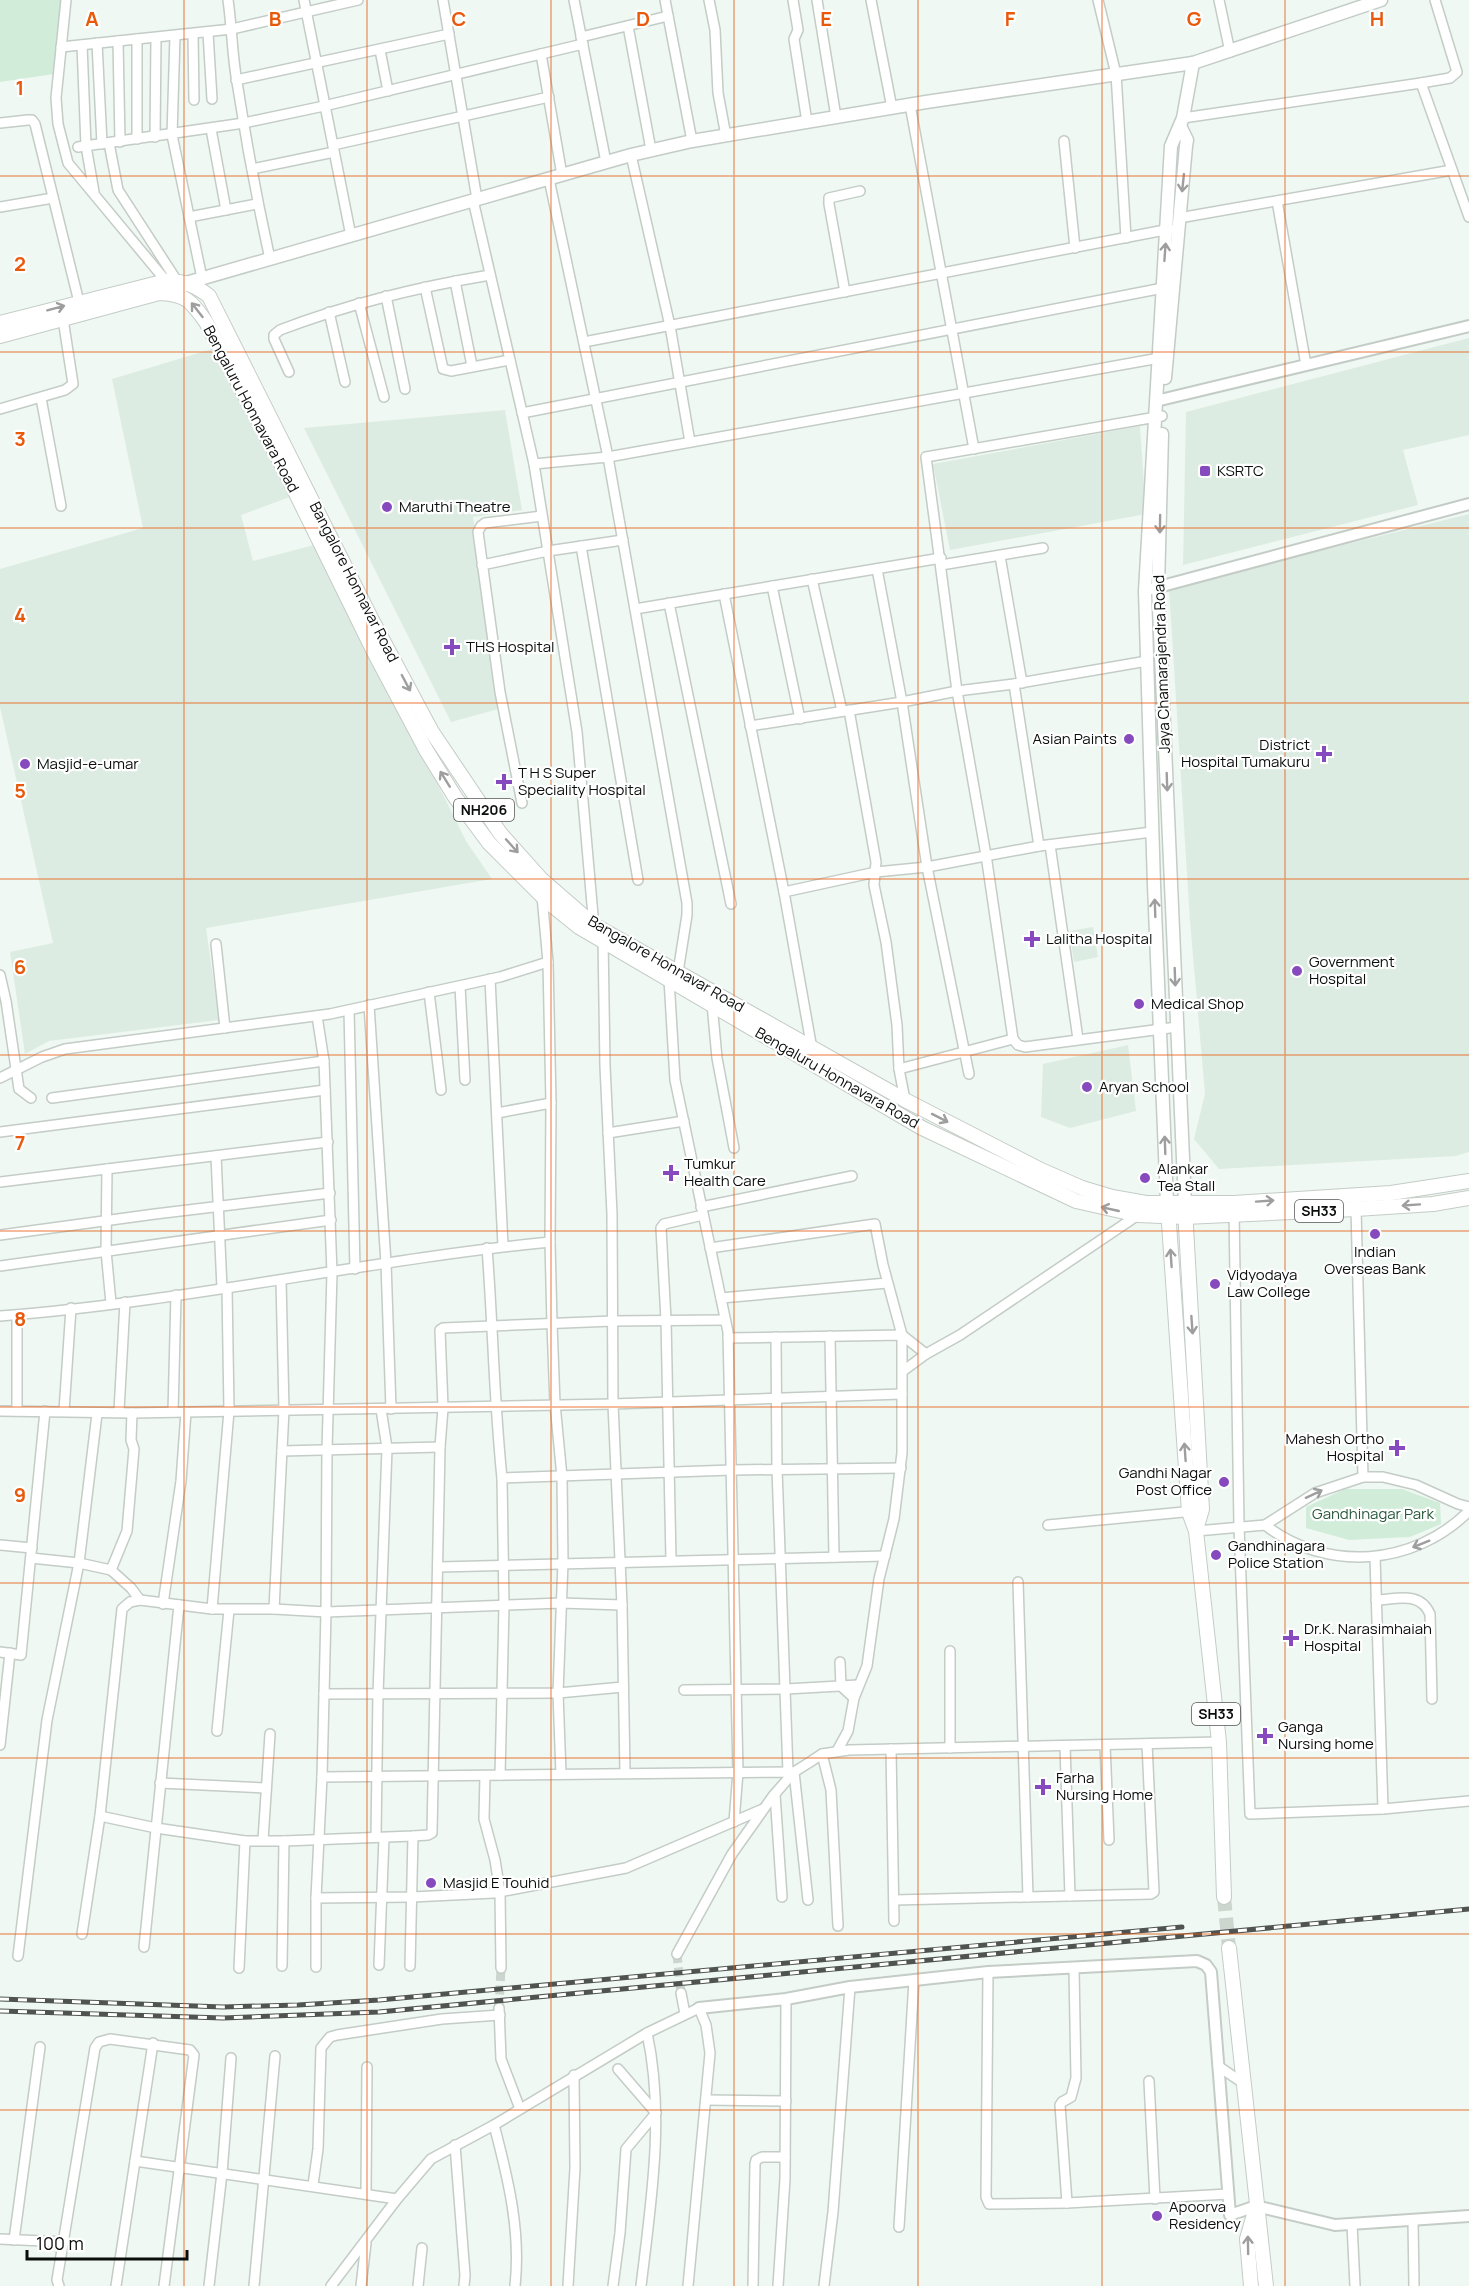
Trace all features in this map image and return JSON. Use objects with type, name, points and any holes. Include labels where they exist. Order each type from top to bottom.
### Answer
[{"type":"main road","points":[[0,323],[79,302],[176,285],[651,150],[692,141],[910,105],[1193,63],[1230,52],[1349,5],[1381,0]]},
{"type":"main road","name":"Jaya Chamarajendra Road","points":[[1168,1210],[1152,832],[1145,591],[1175,225],[1171,146],[1172,139],[1182,122],[1193,63]]},
{"type":"main road","name":"Jaya Chamarajendra Road","points":[[1163,357],[1163,288],[1175,225]]},
{"type":"main road","points":[[0,336],[159,293],[176,285]]},
{"type":"main road","name":"Bangalore Honnavar Road","points":[[176,285],[197,287],[209,296],[306,501],[432,732],[500,833],[541,879],[598,933],[787,1041],[812,1049],[1041,1170],[1082,1188],[1112,1197],[1146,1203],[1168,1210],[1234,1209],[1391,1193],[1469,1181]]},
{"type":"main road","name":"Jaya Chamarajendra Road","points":[[1158,416],[1158,587],[1185,1210]]},
{"type":"main road","name":"Bengaluru Honnavara Road","points":[[306,501],[374,652],[422,743],[455,797],[489,843],[543,897],[579,927],[598,933]]},
{"type":"main road","name":"Bengaluru Honnavara Road","points":[[673,975],[712,1005],[787,1041],[922,1128],[1015,1174],[1076,1201],[1138,1215],[1168,1210]]},
{"type":"main road","name":"SH33","points":[[1234,1209],[1356,1209],[1433,1204],[1469,1198]]},
{"type":"main road","name":"SH33","points":[[1168,1210],[1196,1511]]},
{"type":"main road","name":"SH33","points":[[1185,1210],[1196,1531],[1218,1742],[1224,1897]]},
{"type":"main road","points":[[1229,1948],[1266,2286]]},
{"type":"main road","points":[[1251,2286],[1247,2239],[1256,2206]]},
{"type":"street","points":[[66,0],[56,98],[58,124],[68,163],[176,285]]},
{"type":"street","points":[[228,0],[236,80],[270,259]]},
{"type":"street","points":[[304,0],[351,236]]},
{"type":"street","points":[[61,47],[208,33],[358,0]]},
{"type":"street","points":[[444,0],[475,200],[534,464],[543,516],[577,732],[598,933],[612,1214],[613,1404],[622,1605],[625,1773]]},
{"type":"street","points":[[574,0],[606,162]]},
{"type":"street","points":[[665,0],[692,141]]},
{"type":"street","points":[[711,0],[718,93],[726,136]]},
{"type":"street","points":[[793,0],[798,30],[794,39],[807,122]]},
{"type":"street","points":[[817,0],[836,117]]},
{"type":"street","points":[[871,0],[892,108]]},
{"type":"street","points":[[1098,0],[1116,74],[1126,238]]},
{"type":"street","points":[[1219,0],[1230,52]]},
{"type":"street","points":[[1182,122],[1450,78],[1456,72],[1435,0]]},
{"type":"street","points":[[82,146],[211,129],[324,106],[541,54],[628,26],[668,16]]},
{"type":"street","points":[[628,26],[651,150]]},
{"type":"street","points":[[208,33],[212,99]]},
{"type":"street","points":[[193,34],[194,100]]},
{"type":"street","points":[[236,80],[449,34]]},
{"type":"street","points":[[175,36],[172,135],[202,278]]},
{"type":"street","points":[[155,137],[156,38]]},
{"type":"street","points":[[137,39],[137,139]]},
{"type":"street","points":[[118,41],[120,142]]},
{"type":"street","points":[[97,43],[106,143],[118,190],[176,285]]},
{"type":"street","points":[[82,45],[82,146],[94,194]]},
{"type":"street","points":[[380,50],[388,91]]},
{"type":"street","points":[[541,54],[562,175]]},
{"type":"street","points":[[1421,83],[1469,217]]},
{"type":"street","points":[[252,169],[463,116],[549,98]]},
{"type":"street","points":[[910,105],[974,449]]},
{"type":"street","points":[[0,123],[32,120],[35,124],[79,302]]},
{"type":"street","points":[[211,129],[226,210]]},
{"type":"street","points":[[1064,141],[1074,248]]},
{"type":"street","points":[[631,155],[670,326],[690,442]]},
{"type":"street","points":[[584,342],[1126,238],[1277,201],[1452,170]]},
{"type":"street","points":[[549,179],[608,457],[687,903],[687,915],[673,975],[675,1080],[728,1338],[738,1772],[734,1822]]},
{"type":"street","points":[[845,292],[829,198],[860,191]]},
{"type":"street","points":[[0,207],[53,198]]},
{"type":"street","points":[[1277,201],[1306,365]]},
{"type":"street","points":[[189,217],[258,204]]},
{"type":"street","points":[[289,372],[274,335],[280,330],[359,303],[425,287],[490,275]]},
{"type":"street","points":[[455,281],[472,366]]},
{"type":"street","points":[[425,287],[443,369],[451,371],[510,360]]},
{"type":"street","points":[[522,413],[1163,288]]},
{"type":"street","points":[[386,296],[405,389]]},
{"type":"street","points":[[359,303],[384,397]]},
{"type":"street","points":[[329,312],[345,382]]},
{"type":"street","points":[[0,409],[65,390],[73,384],[63,319]]},
{"type":"street","points":[[1159,400],[1469,326]]},
{"type":"street","points":[[534,464],[608,457],[1163,357]]},
{"type":"street","points":[[40,398],[61,506]]},
{"type":"street","points":[[1158,416],[926,457],[957,691],[986,855],[1013,1039],[1018,1045],[1025,1047],[1178,1027]]},
{"type":"street","points":[[1145,591],[1469,504]]},
{"type":"street","points":[[522,803],[500,692],[478,532],[481,525],[485,523],[543,516]]},
{"type":"street","points":[[482,565],[548,551],[623,540]]},
{"type":"street","points":[[581,546],[638,880]]},
{"type":"street","points":[[635,609],[877,569],[1000,556],[1043,548]]},
{"type":"street","points":[[1000,556],[1039,846]]},
{"type":"street","points":[[877,569],[902,702],[927,867],[969,1074]]},
{"type":"street","points":[[813,579],[845,710],[876,862],[874,885],[886,942],[897,1025],[899,1069],[905,1100]]},
{"type":"street","points":[[772,586],[801,719]]},
{"type":"street","points":[[724,594],[784,892],[812,1049]]},
{"type":"street","points":[[669,603],[731,904]]},
{"type":"street","points":[[750,726],[1148,661]]},
{"type":"street","points":[[784,892],[876,872],[927,867],[1050,844],[1152,832]]},
{"type":"street","points":[[1050,844],[1078,1039]]},
{"type":"street","points":[[541,879],[548,962],[552,1324],[555,1404],[562,1477],[563,1562],[558,1693],[561,1774]]},
{"type":"street","points":[[216,944],[225,1028]]},
{"type":"street","points":[[0,1078],[42,1057],[65,1049],[317,1016],[490,979],[548,962]]},
{"type":"street","points":[[0,975],[19,1089],[31,1098]]},
{"type":"street","points":[[490,979],[503,1246]]},
{"type":"street","points":[[460,986],[465,1080]]},
{"type":"street","points":[[429,992],[441,1090]]},
{"type":"street","points":[[369,1005],[386,1263],[387,1448],[377,1776],[381,1897],[379,1965]]},
{"type":"street","points":[[712,1005],[717,1059],[734,1148]]},
{"type":"street","points":[[349,1010],[355,1269]]},
{"type":"street","points":[[316,1967],[316,1898],[326,1612],[327,1408],[332,1273],[326,1090],[317,1016]]},
{"type":"street","points":[[899,1069],[1013,1039]]},
{"type":"street","points":[[52,1098],[324,1061]]},
{"type":"street","points":[[0,1132],[326,1090]]},
{"type":"street","points":[[497,1113],[551,1103]]},
{"type":"street","points":[[608,1133],[684,1121]]},
{"type":"street","points":[[0,1182],[328,1142]]},
{"type":"street","points":[[212,1609],[229,1411],[216,1156]]},
{"type":"street","points":[[107,1169],[106,1251],[111,1304]]},
{"type":"street","points":[[671,1560],[666,1320],[661,1228],[664,1224],[702,1211],[852,1176]]},
{"type":"street","points":[[0,1236],[218,1206],[330,1194]]},
{"type":"street","points":[[1234,1209],[1239,1526],[1250,1814],[1383,1809],[1469,1801]]},
{"type":"street","points":[[1356,1209],[1363,1477]]},
{"type":"street","points":[[903,1371],[1138,1215]]},
{"type":"street","points":[[0,1266],[331,1220]]},
{"type":"street","points":[[710,1248],[875,1224],[887,1284],[898,1314],[902,1335],[903,1371],[901,1468],[894,1519],[879,1580],[867,1666],[854,1698],[848,1731],[837,1751]]},
{"type":"street","points":[[0,1316],[111,1304],[332,1273],[487,1248],[550,1242]]},
{"type":"street","points":[[487,1248],[493,1327],[495,1407],[502,1479],[504,1606],[500,1776]]},
{"type":"street","points":[[274,1608],[284,1410],[281,1280]]},
{"type":"street","points":[[721,1298],[887,1284]]},
{"type":"street","points":[[173,1412],[176,1295]]},
{"type":"street","points":[[120,1411],[125,1302]]},
{"type":"street","points":[[64,1411],[71,1308]]},
{"type":"street","points":[[17,1315],[17,1411]]},
{"type":"street","points":[[100,1816],[156,1828],[245,1841],[380,1838],[432,1833],[440,1447],[443,1408],[440,1330],[443,1328],[613,1321],[725,1320]]},
{"type":"street","points":[[728,1338],[902,1335],[926,1354]]},
{"type":"street","points":[[830,1336],[834,1557]]},
{"type":"street","points":[[776,1337],[777,1469],[786,1689],[791,1772],[808,1900]]},
{"type":"street","points":[[0,1411],[64,1411],[97,1414],[120,1411],[132,1413],[327,1408],[443,1408],[902,1394]]},
{"type":"street","points":[[0,1745],[5,1652],[21,1654],[45,1411]]},
{"type":"street","points":[[163,1604],[181,1481],[186,1412]]},
{"type":"street","points":[[111,1570],[127,1531],[134,1449],[131,1440],[132,1413]]},
{"type":"street","points":[[18,1956],[47,1720],[79,1563],[97,1414]]},
{"type":"street","points":[[282,1450],[440,1447]]},
{"type":"street","points":[[502,1479],[732,1470],[901,1468]]},
{"type":"street","points":[[1196,1531],[1265,1525],[1315,1493],[1363,1477],[1383,1478],[1416,1485],[1469,1509],[1431,1540],[1391,1555],[1375,1557],[1327,1553],[1298,1544],[1265,1525]]},
{"type":"street","points":[[1048,1526],[1196,1511]]},
{"type":"street","points":[[0,1545],[111,1570],[131,1588],[140,1600]]},
{"type":"street","points":[[439,1567],[563,1562],[885,1556]]},
{"type":"street","points":[[1375,1557],[1383,1809]]},
{"type":"street","points":[[1018,1582],[1028,1897]]},
{"type":"street","points":[[1377,1600],[1418,1599],[1426,1604],[1430,1614],[1432,1699]]},
{"type":"street","points":[[82,1934],[100,1816],[122,1609],[130,1602],[140,1600],[229,1610],[274,1608],[326,1612],[561,1603],[622,1605]]},
{"type":"street","points":[[144,1947],[178,1605]]},
{"type":"street","points":[[217,1731],[229,1610]]},
{"type":"street","points":[[950,1651],[950,1748]]},
{"type":"street","points":[[840,1662],[841,1686],[854,1698]]},
{"type":"street","points":[[684,1690],[786,1689],[858,1685]]},
{"type":"street","points":[[324,1694],[558,1693],[623,1687]]},
{"type":"street","points":[[263,1840],[270,1734]]},
{"type":"street","points":[[677,1954],[732,1854],[763,1809],[791,1772],[822,1754],[837,1751],[891,1749],[1218,1742]]},
{"type":"street","points":[[894,1900],[1150,1894],[1154,1892],[1147,1744]]},
{"type":"street","points":[[1105,1745],[1109,1840]]},
{"type":"street","points":[[1065,1746],[1070,1896]]},
{"type":"street","points":[[891,1749],[894,1921]]},
{"type":"street","points":[[822,1754],[831,1790],[838,1926]]},
{"type":"street","points":[[322,1777],[433,1778],[561,1774],[791,1772]]},
{"type":"street","points":[[485,1776],[484,1819],[495,1860],[500,1892],[501,1968]]},
{"type":"street","points":[[160,1783],[265,1788]]},
{"type":"street","points":[[775,1794],[782,1897]]},
{"type":"street","points":[[316,1898],[412,1897],[500,1892],[626,1869],[763,1809]]},
{"type":"street","points":[[410,1966],[413,1836]]},
{"type":"street","points":[[239,1968],[245,1841]]},
{"type":"street","points":[[282,1966],[284,1841]]},
{"type":"street","points":[[331,2286],[397,2199],[431,2160],[494,2125],[647,2032],[699,2007],[786,2000],[850,1988],[988,1972],[1197,1961],[1206,1965],[1211,1972],[1229,2213],[1232,2216],[1256,2206],[1335,2225],[1469,2216]]},
{"type":"street","points":[[1067,2203],[1060,2105],[1071,2097],[1076,2078],[1074,1969]]},
{"type":"street","points":[[988,1972],[986,2197],[989,2204],[996,2206],[1228,2194]]},
{"type":"street","points":[[899,2227],[914,1980]]},
{"type":"street","points":[[824,2286],[833,2212],[850,1988]]},
{"type":"street","points":[[681,1993],[685,2014]]},
{"type":"street","points":[[784,2286],[778,2286],[785,2157],[786,2000]]},
{"type":"street","points":[[688,2286],[710,2053],[706,2025],[699,2007]]},
{"type":"street","points":[[313,2186],[318,2149],[321,2048],[324,2042],[337,2035],[499,2011],[501,2059],[520,2109]]},
{"type":"street","points":[[641,2286],[652,2190],[656,2113],[653,2062],[647,2032]]},
{"type":"street","points":[[59,2286],[57,2280],[95,2048],[99,2042],[110,2039],[153,2043],[190,2050],[194,2055],[164,2286]]},
{"type":"street","points":[[116,2286],[153,2043]]},
{"type":"street","points":[[14,2240],[40,2047]]},
{"type":"street","points":[[254,2286],[274,2056]]},
{"type":"street","points":[[208,2286],[222,2173],[231,2058]]},
{"type":"street","points":[[1218,2066],[1243,2083]]},
{"type":"street","points":[[366,2194],[367,2067]]},
{"type":"street","points":[[618,2069],[656,2113]]},
{"type":"street","points":[[568,2286],[575,2169],[574,2075]]},
{"type":"street","points":[[1149,2080],[1155,2199]]},
{"type":"street","points":[[706,2100],[786,2101]]},
{"type":"street","points":[[613,2286],[620,2234],[626,2149],[656,2113]]},
{"type":"street","points":[[494,2125],[511,2189],[516,2245],[515,2286]]},
{"type":"street","points":[[455,2145],[464,2286]]},
{"type":"street","points":[[753,2286],[755,2164],[756,2160],[762,2157],[785,2157]]},
{"type":"street","points":[[135,2161],[397,2199]]},
{"type":"street","points":[[1413,2220],[1414,2286]]},
{"type":"street","points":[[1352,2224],[1355,2286]]},
{"type":"street","points":[[0,2239],[64,2242]]},
{"type":"street","points":[[361,2286],[366,2240]]},
{"type":"street","points":[[418,2286],[422,2247]]},
{"type":"shaded area","points":[[1469,338],[1469,435],[1403,450],[1418,505],[1183,565],[1186,412]]},
{"type":"shaded area","points":[[212,349],[290,497],[241,515],[253,561],[318,544],[466,841],[492,879],[206,928],[219,1020],[49,1041],[25,1054],[10,952],[53,943],[0,707],[0,569],[143,528],[112,379]]},
{"type":"shaded area","points":[[505,410],[522,510],[473,517],[502,708],[451,722],[304,428]]},
{"type":"shaded area","points":[[1140,426],[1146,514],[950,550],[933,464]]},
{"type":"shaded area","name":"District Hospital Tumakuru","points":[[1469,514],[1469,1152],[1456,1156],[1219,1169],[1194,1139],[1205,1094],[1190,921],[1169,588]]},
{"type":"shaded area","points":[[1093,927],[1098,957],[1074,962],[1069,931]]},
{"type":"shaded area","name":"Aryan School","points":[[1128,1045],[1136,1111],[1070,1128],[1041,1117],[1043,1064]]},
{"type":"green space","points":[[0,0],[63,0],[54,74],[0,82]]},
{"type":"green space","name":"Gandhinagar Park","points":[[1345,1489],[1402,1489],[1440,1503],[1441,1524],[1410,1537],[1349,1540],[1306,1528],[1306,1507]]},
{"type":"tunnel","points":[[1224,1897],[1229,1948]]},
{"type":"tunnel","points":[[677,1954],[681,1993]]},
{"type":"tunnel","points":[[499,2008],[501,1968]]},
{"type":"railway","points":[[0,2011],[223,2018],[379,2012],[1469,1909]]},
{"type":"railway","points":[[0,1999],[223,2007],[298,2005],[379,2000],[1182,1927]]},
{"type":"place","name":"KSRTC","points":[[1205,471]]},
{"type":"place","name":"Maruthi Theatre","points":[[387,507]]},
{"type":"place","name":"THS Hospital","points":[[452,647]]},
{"type":"place","name":"Asian Paints","points":[[1129,739]]},
{"type":"place","name":"District Hospital Tumakuru","points":[[1324,754]]},
{"type":"place","name":"Masjid-e-umar","points":[[25,764]]},
{"type":"place","name":"T H S Super Speciality Hospital","points":[[504,782]]},
{"type":"place","name":"Lalitha Hospital","points":[[1032,939]]},
{"type":"place","name":"Government Hospital","points":[[1297,971]]},
{"type":"place","name":"Medical Shop","points":[[1139,1004]]},
{"type":"place","name":"Aryan School","points":[[1087,1087]]},
{"type":"place","name":"Tumkur Health Care","points":[[671,1173]]},
{"type":"place","name":"Alankar Tea Stall","points":[[1145,1178]]},
{"type":"place","name":"Indian Overseas Bank","points":[[1375,1234]]},
{"type":"place","name":"Vidyodaya Law College","points":[[1215,1284]]},
{"type":"place","name":"Mahesh Ortho Hospital","points":[[1397,1448]]},
{"type":"place","name":"Gandhi Nagar Post Office","points":[[1224,1482]]},
{"type":"place","name":"Gandhinagara Police Station","points":[[1216,1555]]},
{"type":"place","name":"Dr.K. Narasimhaiah Hospital","points":[[1291,1638]]},
{"type":"place","name":"Ganga Nursing home","points":[[1265,1736]]},
{"type":"place","name":"Farha Nursing Home","points":[[1043,1787]]},
{"type":"place","name":"Masjid E Touhid","points":[[431,1883]]},
{"type":"place","name":"Apoorva Residency","points":[[1157,2216]]}]
